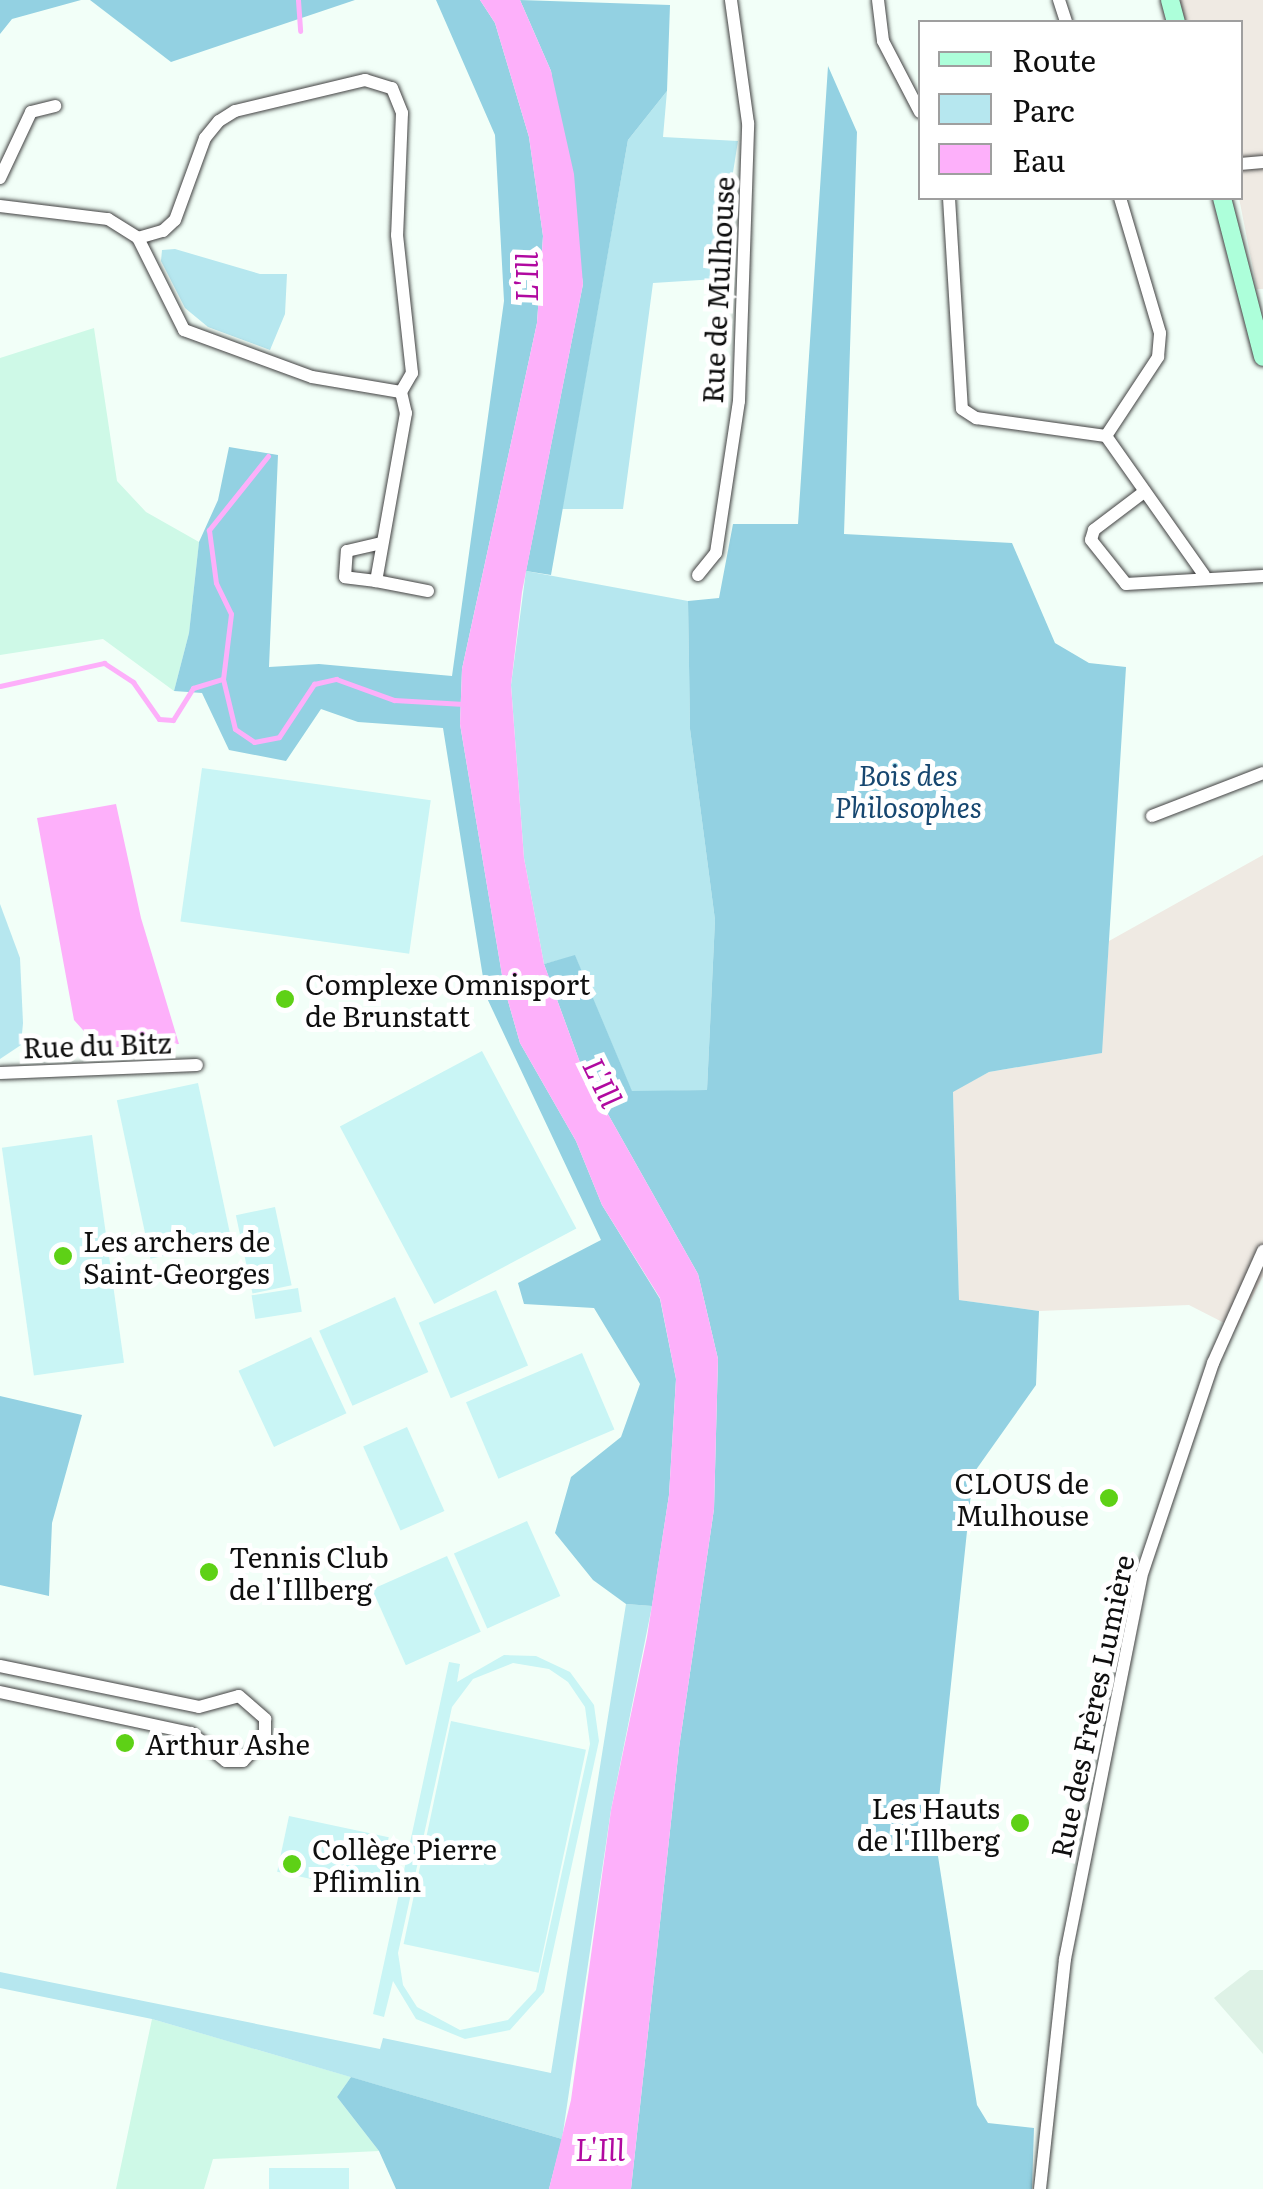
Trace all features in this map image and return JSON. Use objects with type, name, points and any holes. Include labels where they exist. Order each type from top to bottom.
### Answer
[{"type":"main road","points":[[1223,200],[1263,357]]},
{"type":"street","name":"Rue de Mulhouse","points":[[698,575],[716,554],[739,401],[748,123],[730,0]]},
{"type":"street","points":[[878,0],[883,41],[918,108]]},
{"type":"street","points":[[138,238],[164,231],[175,220],[205,138],[219,121],[235,112],[380,80],[392,88],[402,114],[397,235],[414,347],[412,373],[401,392],[406,414],[376,581]]},
{"type":"street","points":[[0,178],[31,112],[55,106]]},
{"type":"street","points":[[949,200],[962,409],[976,418],[1106,436],[1204,576]]},
{"type":"street","points":[[1106,436],[1158,357],[1160,333],[1121,200]]},
{"type":"street","points":[[0,206],[108,219],[138,238],[184,330],[312,377],[401,392]]},
{"type":"street","points":[[1144,492],[1094,530],[1092,540],[1126,584],[1204,576],[1263,576]]},
{"type":"street","points":[[382,543],[347,551],[346,577],[428,590]]},
{"type":"street","points":[[1152,816],[1263,774]]},
{"type":"street","name":"Rue du Bitz","points":[[0,1073],[197,1065]]},
{"type":"street","name":"Rue des Frères Lumière","points":[[1040,2189],[1068,1942],[1142,1577],[1213,1363],[1263,1251]]},
{"type":"street","points":[[0,1666],[198,1706],[239,1696],[265,1719],[264,1738],[243,1761],[226,1761],[191,1734],[0,1692]]},
{"type":"shaded area","points":[[1180,0],[1263,0],[1263,289],[1257,289],[1239,200],[1243,200],[1243,20],[1184,20]]},
{"type":"shaded area","points":[[202,768],[431,800],[409,954],[180,921]]},
{"type":"shaded area","points":[[1263,855],[1263,1276],[1236,1329],[1189,1305],[1039,1311],[959,1300],[953,1091],[989,1072],[1101,1053],[1109,941]]},
{"type":"shaded area","points":[[482,1051],[576,1228],[434,1304],[340,1127]]},
{"type":"shaded area","points":[[198,1083],[232,1241],[150,1259],[117,1100]]},
{"type":"shaded area","name":"Les archers de Saint-Georges","points":[[92,1135],[124,1363],[34,1375],[2,1148]]},
{"type":"shaded area","points":[[275,1207],[292,1285],[253,1294],[236,1215]]},
{"type":"shaded area","points":[[298,1288],[302,1312],[255,1319],[252,1295]]},
{"type":"shaded area","points":[[496,1290],[528,1365],[451,1398],[419,1323]]},
{"type":"shaded area","points":[[395,1297],[428,1372],[353,1406],[319,1331]]},
{"type":"shaded area","points":[[311,1337],[346,1413],[274,1447],[238,1371]]},
{"type":"shaded area","points":[[582,1353],[614,1429],[498,1479],[466,1402]]},
{"type":"shaded area","points":[[407,1427],[444,1511],[401,1531],[363,1447]]},
{"type":"shaded area","points":[[527,1521],[560,1596],[487,1628],[454,1554]]},
{"type":"shaded area","points":[[447,1556],[481,1632],[406,1665],[372,1589]]},
{"type":"shaded area","points":[[504,1655],[536,1656],[570,1672],[594,1705],[599,1741],[544,1992],[510,2030],[465,2039],[416,2019],[393,1981],[384,2017],[373,2014],[449,1662],[460,1664],[457,1682]],"holes":[[[513,1663],[549,1669],[568,1682],[585,1707],[590,1744],[536,1990],[508,2020],[460,2030],[417,2007],[403,1985],[398,1953],[452,1707],[473,1679]]]},
{"type":"shaded area","points":[[451,1721],[586,1750],[539,1973],[404,1944]]},
{"type":"shaded area","points":[[289,1816],[389,1837],[377,1893],[277,1872]]},
{"type":"shaded area","points":[[1250,1970],[1263,1970],[1263,2054],[1214,1998]]},
{"type":"shaded area","points":[[269,2168],[349,2168],[349,2189],[269,2189]]},
{"type":"green space","points":[[0,0],[81,0],[12,19],[0,34]]},
{"type":"green space","points":[[90,0],[355,0],[171,62]]},
{"type":"green space","points":[[436,0],[480,0],[495,23],[529,137],[543,236],[537,323],[462,669],[460,724],[504,987],[520,1043],[576,1141],[602,1205],[660,1299],[676,1379],[669,1495],[652,1606],[626,1604],[593,1580],[555,1533],[571,1477],[621,1437],[640,1384],[594,1308],[524,1304],[518,1283],[601,1240],[486,996],[443,728],[358,722],[321,709],[286,761],[229,750],[202,693],[174,691],[189,633],[199,542],[218,500],[229,447],[278,455],[269,667],[319,664],[452,676],[504,301],[495,135]]},
{"type":"green space","points":[[520,0],[670,5],[667,91],[628,140],[551,575],[526,571],[583,284],[551,71]]},
{"type":"green space","name":"Bois des Philosophes","points":[[828,66],[857,132],[844,534],[1012,543],[1055,643],[1089,663],[1126,667],[1102,1053],[989,1072],[953,1092],[959,1300],[1039,1311],[1036,1385],[973,1474],[935,1837],[977,2105],[988,2123],[1034,2128],[1032,2189],[631,2189],[679,1748],[714,1509],[718,1359],[698,1274],[582,1068],[544,964],[575,955],[632,1091],[707,1090],[715,920],[690,729],[688,601],[719,598],[733,524],[798,524]]},
{"type":"green space","points":[[667,91],[663,137],[738,141],[716,279],[653,283],[623,509],[562,509],[628,140]]},
{"type":"green space","points":[[175,249],[260,274],[287,274],[285,314],[270,350],[208,327],[185,308],[161,261],[162,250]]},
{"type":"green space","points":[[94,328],[117,481],[146,512],[199,542],[189,633],[174,691],[103,639],[0,655],[0,358]]},
{"type":"green space","points":[[526,571],[688,601],[690,729],[715,920],[707,1090],[632,1092],[575,956],[544,964],[524,858],[511,685]]},
{"type":"green space","points":[[0,904],[20,958],[23,1023],[21,1045],[0,1059]]},
{"type":"green space","points":[[0,1396],[82,1415],[52,1523],[49,1596],[0,1585]]},
{"type":"green space","points":[[626,1604],[652,1606],[611,1810],[562,2139],[152,2019],[0,1988],[0,1972],[380,2049],[383,2038],[551,2073]]},
{"type":"green space","points":[[152,2019],[351,2077],[337,2097],[379,2151],[213,2159],[204,2189],[116,2189]]},
{"type":"green space","points":[[351,2077],[562,2139],[549,2189],[396,2189],[379,2151],[337,2097]]},
{"type":"water","name":"L'Ill","points":[[480,0],[520,0],[551,71],[574,174],[583,284],[522,592],[511,685],[524,858],[544,964],[582,1068],[698,1274],[718,1359],[714,1509],[679,1748],[631,2189],[549,2189],[571,2100],[611,1810],[647,1637],[669,1495],[676,1379],[660,1298],[602,1205],[576,1141],[520,1043],[504,987],[460,724],[462,669],[537,323],[543,236],[529,137],[495,23]]},
{"type":"water","points":[[116,804],[141,918],[179,1044],[99,1048],[74,1020],[37,818]]},
{"type":"waterway","points":[[298,0],[300,31]]},
{"type":"waterway","points":[[268,456],[209,530],[216,583],[231,614],[223,679],[235,729],[254,742],[279,737],[314,684],[336,679],[394,700],[464,704]]},
{"type":"waterway","points":[[0,686],[104,663],[133,682],[159,719],[173,720],[193,688],[223,679]]},
{"type":"place","name":"Complexe Omnisport de Brunstatt","points":[[285,999]]},
{"type":"place","name":"Les archers de Saint-Georges","points":[[63,1256]]},
{"type":"place","name":"CLOUS de Mulhouse","points":[[1109,1498]]},
{"type":"place","name":"Tennis Club de l'Illberg","points":[[209,1572]]},
{"type":"place","name":"Arthur Ashe","points":[[125,1743]]},
{"type":"place","name":"Les Hauts de l'Illberg","points":[[1020,1823]]},
{"type":"place","name":"Collège Pierre Pflimlin","points":[[292,1864]]}]
